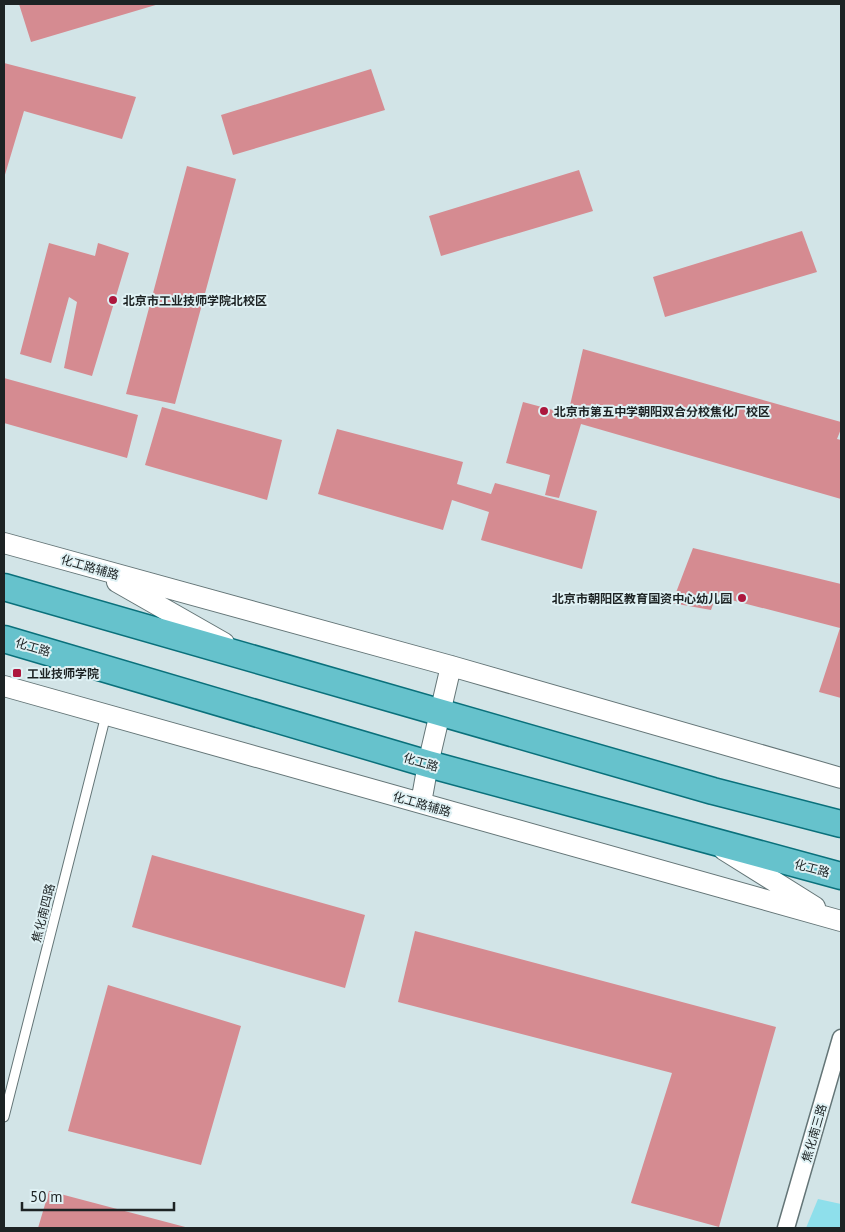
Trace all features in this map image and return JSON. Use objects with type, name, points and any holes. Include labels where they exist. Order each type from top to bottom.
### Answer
[{"type":"main road","points":[[4,587],[713,791],[841,824]]},
{"type":"main road","name":"化工路","points":[[4,639],[428,764],[841,876]]},
{"type":"street","name":"化工路辅路","points":[[4,543],[451,666],[841,778]]},
{"type":"street","points":[[93,568],[245,656]]},
{"type":"street","points":[[421,804],[439,711],[451,666]]},
{"type":"street","name":"化工路辅路","points":[[4,686],[838,920]]},
{"type":"street","points":[[708,840],[838,920]]},
{"type":"street","name":"焦化南三路","points":[[786,1228],[841,1038]]},
{"type":"lane","name":"焦化南四路","points":[[4,1117],[106,715]]},
{"type":"shaded area","points":[[818,1199],[841,1204],[841,1228],[806,1228]]},
{"type":"building","points":[[19,4],[159,4],[31,42]]},
{"type":"building","points":[[4,63],[136,97],[122,139],[24,111],[4,178]]},
{"type":"building","points":[[371,69],[385,110],[233,155],[221,115]]},
{"type":"building","points":[[187,166],[236,179],[175,404],[126,394]]},
{"type":"building","points":[[579,170],[593,211],[441,256],[429,216]]},
{"type":"building","points":[[802,231],[817,272],[665,317],[653,277]]},
{"type":"building","points":[[49,243],[95,256],[98,243],[129,253],[92,376],[64,368],[77,302],[69,297],[51,363],[20,354]]},
{"type":"building","points":[[583,349],[841,422],[841,429],[837,439],[841,440],[841,499],[581,424],[559,498],[545,495],[550,475],[506,463],[523,402],[568,414]]},
{"type":"building","points":[[4,378],[138,415],[127,458],[4,423]]},
{"type":"building","points":[[162,407],[282,440],[267,500],[145,465]]},
{"type":"building","points":[[337,429],[463,462],[457,484],[491,494],[495,483],[597,511],[582,569],[481,540],[489,512],[452,500],[443,530],[318,494]]},
{"type":"building","points":[[693,548],[841,584],[841,698],[819,692],[840,628],[716,596],[711,610],[672,603]]},
{"type":"building","points":[[152,855],[365,915],[345,988],[132,927]]},
{"type":"building","points":[[415,931],[776,1027],[719,1227],[631,1203],[672,1073],[398,1002]]},
{"type":"building","points":[[108,985],[241,1026],[201,1165],[68,1131]]},
{"type":"building","points":[[49,1191],[189,1228],[38,1228]]},
{"type":"place","name":"北京市工业技师学院北校区","points":[[113,300]]},
{"type":"place","name":"北京市第五中学朝阳双合分校焦化厂校区","points":[[544,411]]},
{"type":"place","name":"北京市朝阳区教育国资中心幼儿园","points":[[742,598]]},
{"type":"place","name":"工业技师学院","points":[[17,673]]}]
